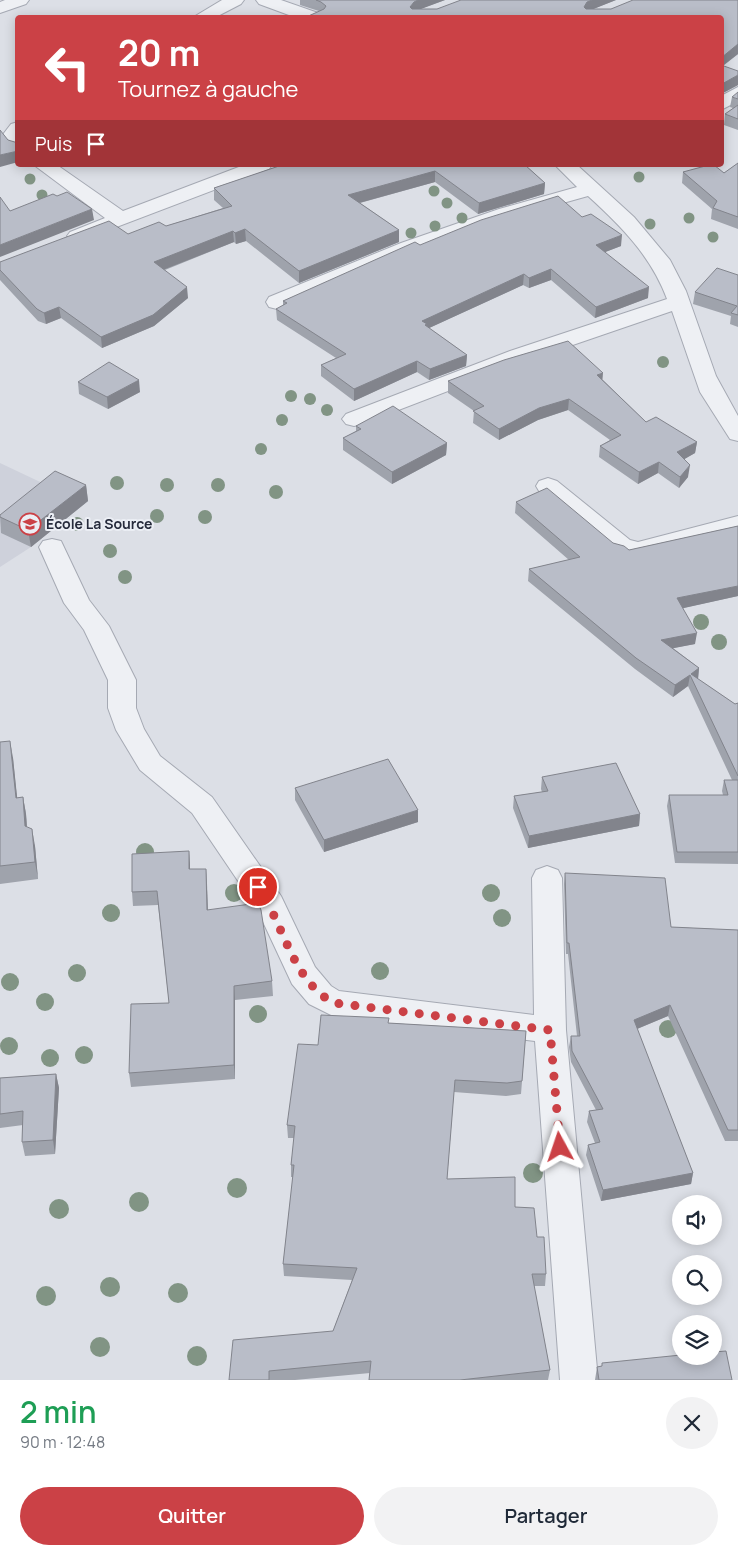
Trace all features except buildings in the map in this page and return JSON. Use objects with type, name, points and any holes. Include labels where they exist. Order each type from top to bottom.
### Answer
[{"type":"street","points":[[0,8],[20,0]]},
{"type":"street","points":[[206,15],[234,0]]},
{"type":"street","points":[[265,0],[307,15]]},
{"type":"street","points":[[724,102],[738,93]]},
{"type":"street","points":[[15,132],[11,137],[15,142]]},
{"type":"street","points":[[47,167],[120,219]]},
{"type":"street","points":[[55,244],[257,167]]},
{"type":"street","points":[[567,167],[644,239],[660,262],[678,302],[711,391],[738,434]]},
{"type":"street","points":[[276,302],[408,247],[506,213],[591,188]]},
{"type":"street","points":[[354,419],[518,356],[678,302]]},
{"type":"street","points":[[548,486],[622,546],[638,550],[738,524]]},
{"type":"street","points":[[52,547],[77,603],[96,626],[122,680],[122,708],[130,730],[150,763],[202,805],[270,904],[303,975],[320,996],[334,1003],[550,1030]]},
{"type":"street","points":[[547,878],[550,1030],[579,1380]]},
{"type":"shaded area","name":"École La Source","points":[[0,463],[55,489],[58,488],[88,501],[31,547],[0,567]]},
{"type":"place","name":"École La Source","points":[[30,524]]},
{"type":"route","points":[[258,887],[270,904],[303,975],[320,996],[334,1003],[550,1030],[560,1147]]}]
